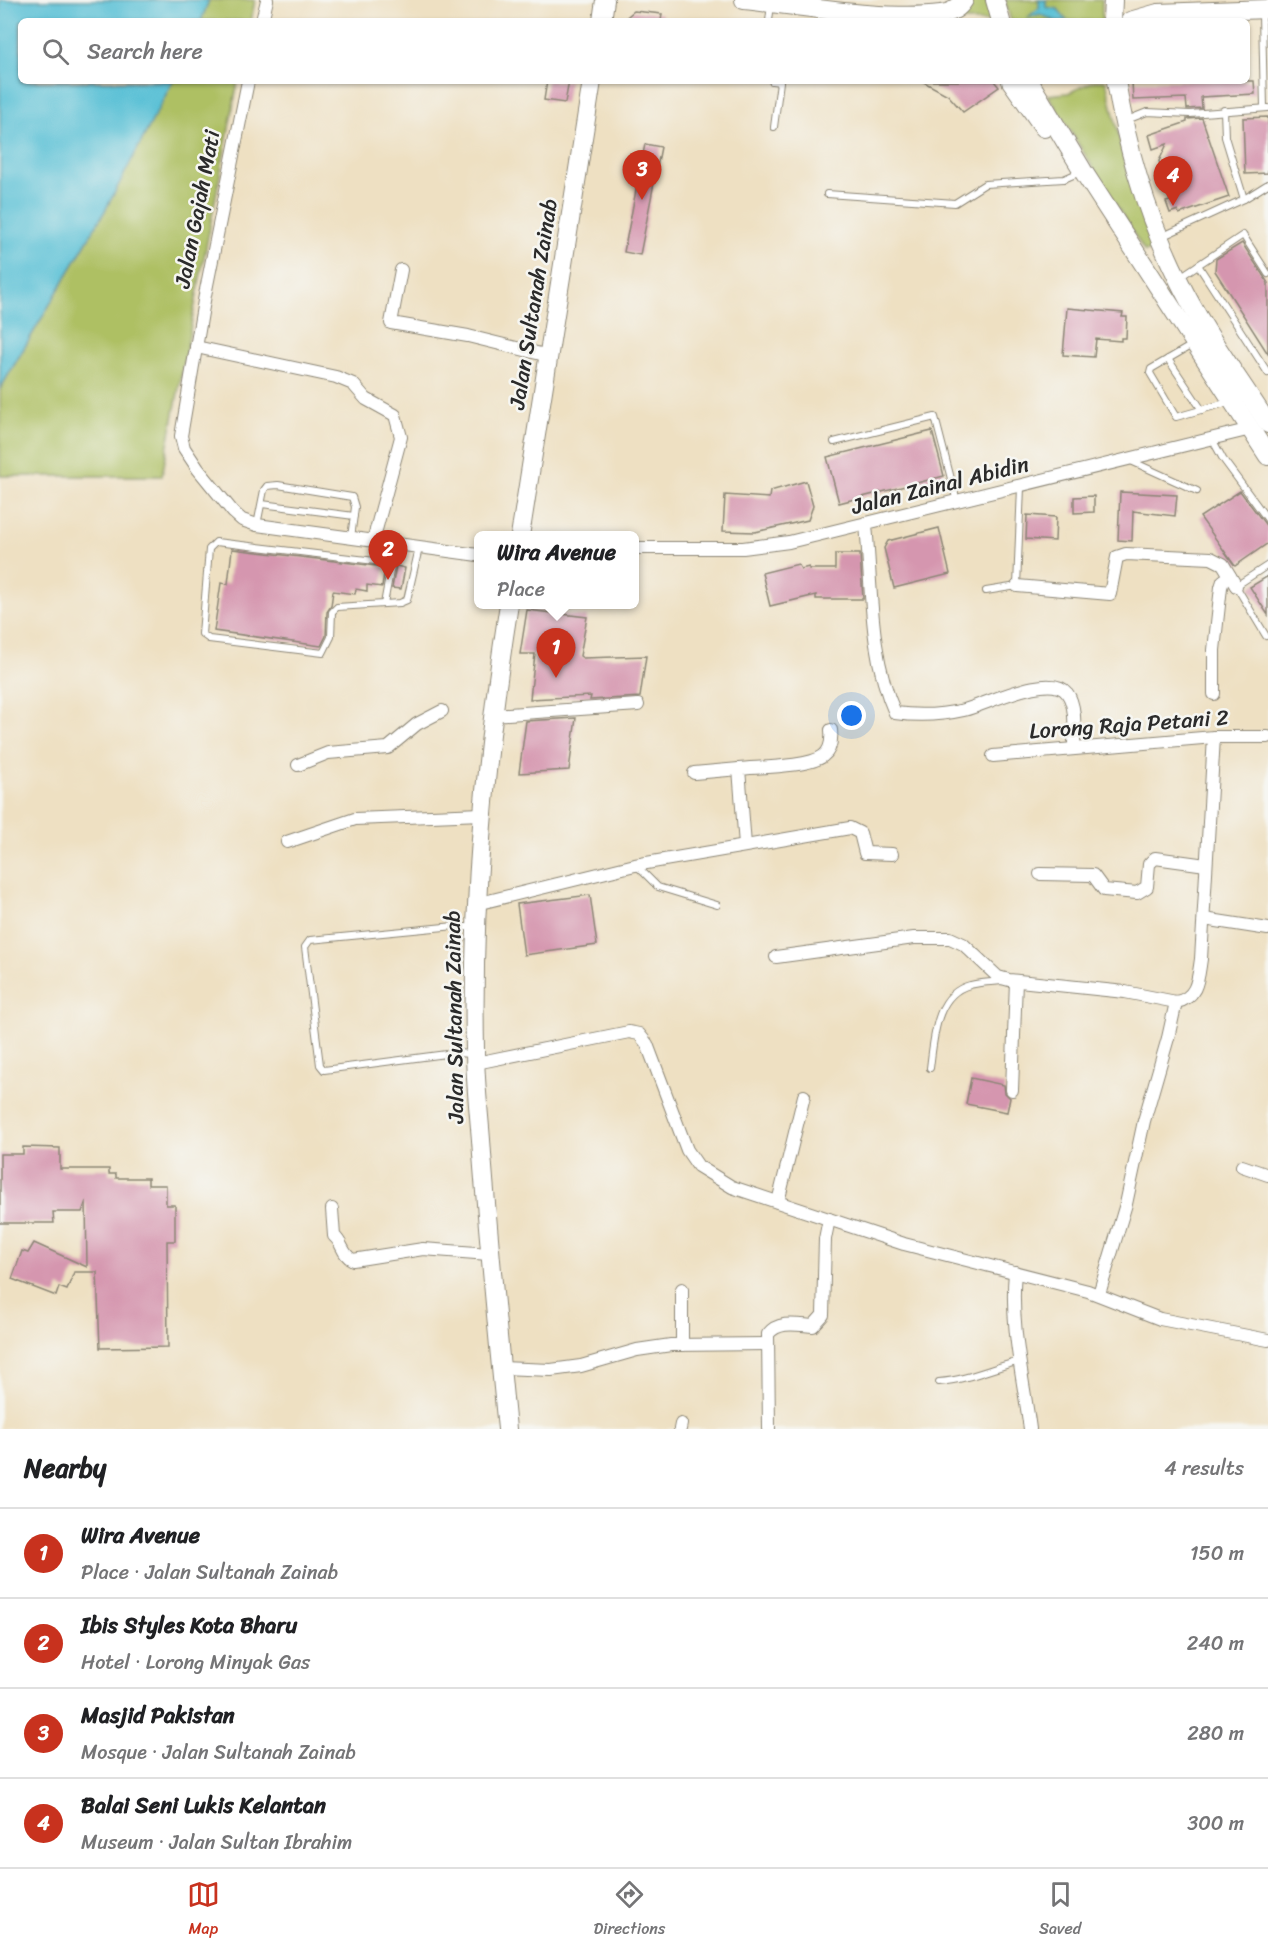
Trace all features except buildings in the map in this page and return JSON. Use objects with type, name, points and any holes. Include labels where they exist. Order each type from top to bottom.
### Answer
[{"type":"main road","points":[[602,18],[605,0]]},
{"type":"main road","points":[[744,0],[770,12],[889,15],[942,14],[953,11],[964,0]]},
{"type":"main road","points":[[995,0],[1000,18]]},
{"type":"main road","points":[[1112,18],[1113,0]]},
{"type":"main road","points":[[1140,18],[1158,13],[1258,7]]},
{"type":"main road","points":[[889,15],[902,18]]},
{"type":"main road","name":"Jalan Sultanah Zainab","points":[[521,531],[592,84]]},
{"type":"main road","points":[[1013,84],[1048,133],[1082,168]]},
{"type":"main road","points":[[1031,84],[1082,168],[1233,401],[1259,426]]},
{"type":"main road","points":[[1117,84],[1124,121],[1159,237],[1192,306],[1259,426],[1268,456]]},
{"type":"main road","name":"Jalan Sultanah Zainab","points":[[507,1429],[489,1254],[475,1059],[475,928],[482,814],[508,609]]},
{"type":"street","points":[[263,18],[267,0]]},
{"type":"street","name":"Jalan Gajah Mati","points":[[247,84],[181,436],[184,448],[233,512],[242,520],[257,525]]},
{"type":"street","points":[[401,270],[391,323],[468,336],[549,356]]},
{"type":"street","points":[[196,347],[336,377],[353,384],[366,399],[395,415],[401,437],[373,541]]},
{"type":"street","name":"Jalan Zainal Abidin","points":[[639,548],[743,548],[789,542],[1021,487],[1259,426]]},
{"type":"street","points":[[257,525],[474,554]]},
{"type":"street","points":[[866,525],[874,634],[885,691],[895,712],[912,715],[962,711],[1021,690],[1043,685],[1057,686],[1067,692],[1072,704],[1074,747]]},
{"type":"street","points":[[1017,586],[1110,594],[1117,557],[1126,554],[1211,558],[1223,564],[1233,581]]},
{"type":"street","points":[[1214,694],[1214,650],[1221,587],[1223,581],[1233,581]]},
{"type":"street","points":[[493,715],[638,705]]},
{"type":"street","points":[[298,765],[328,753],[388,748],[417,724],[442,711]]},
{"type":"street","points":[[694,773],[814,761],[827,752],[831,744],[831,730]]},
{"type":"street","points":[[776,957],[914,938],[950,938],[963,944],[998,977],[1125,992],[1176,1002],[1190,996],[1197,983],[1204,919],[1214,737]]},
{"type":"street","name":"Lorong Raja Petani 2","points":[[993,756],[1074,747],[1214,737],[1268,737]]},
{"type":"street","points":[[739,769],[745,845]]},
{"type":"street","points":[[287,842],[355,819],[482,814]]},
{"type":"street","points":[[476,904],[635,865],[854,828],[860,833],[865,853],[892,854]]},
{"type":"street","points":[[1040,874],[1089,874],[1096,877],[1104,890],[1137,893],[1147,887],[1149,864],[1155,858],[1206,865]]},
{"type":"street","points":[[1204,919],[1268,929]]},
{"type":"street","points":[[1012,1090],[1013,980]]},
{"type":"street","points":[[1099,1294],[1126,1204],[1144,1120],[1176,1002]]},
{"type":"street","points":[[475,1059],[628,1032],[639,1034],[647,1044],[687,1150],[698,1166],[732,1187],[904,1244],[1099,1294],[1160,1318],[1268,1340]]},
{"type":"street","points":[[778,1202],[804,1096]]},
{"type":"street","points":[[1242,1166],[1268,1175]]},
{"type":"street","points":[[332,1209],[334,1236],[339,1240],[348,1258],[353,1260],[423,1249],[489,1254]]},
{"type":"street","points":[[769,1429],[768,1334],[773,1328],[783,1325],[813,1326],[823,1315],[825,1239],[829,1219]]},
{"type":"street","points":[[1015,1272],[1013,1300],[1030,1429]]},
{"type":"street","points":[[682,1289],[682,1345]]},
{"type":"street","points":[[501,1368],[551,1370],[581,1366],[653,1347],[767,1344]]},
{"type":"lane","points":[[1124,121],[1147,112],[1190,114],[1266,108],[1258,7]]},
{"type":"lane","points":[[774,127],[780,84]]},
{"type":"lane","points":[[1224,110],[1225,137],[1244,199]]},
{"type":"lane","points":[[827,194],[955,203],[985,184],[1064,179],[1082,168]]},
{"type":"lane","points":[[1159,237],[1244,199],[1268,184]]},
{"type":"lane","points":[[1178,278],[1243,235],[1268,274]]},
{"type":"lane","points":[[1198,265],[1268,373]]},
{"type":"lane","points":[[1195,343],[1150,373],[1176,417],[1233,401]]},
{"type":"lane","points":[[1168,359],[1202,410]]},
{"type":"lane","points":[[834,442],[935,417],[957,502]]},
{"type":"lane","points":[[1212,439],[1223,459],[1268,520]]},
{"type":"lane","points":[[1128,460],[1197,491]]},
{"type":"lane","points":[[257,525],[264,490],[271,485],[312,490],[352,497],[355,501],[351,538]]},
{"type":"lane","points":[[986,591],[1017,586],[1021,487]]},
{"type":"lane","points":[[262,504],[354,516]]},
{"type":"lane","points":[[392,563],[216,542],[209,549],[201,630],[209,639],[320,654],[325,651],[331,637],[334,609],[340,606],[400,603],[407,600],[419,547]]},
{"type":"lane","points":[[384,604],[395,544]]},
{"type":"lane","points":[[1266,636],[1233,581],[1268,566]]},
{"type":"lane","points":[[635,865],[658,887],[717,905]]},
{"type":"lane","points":[[475,928],[455,926],[310,940],[304,947],[320,1065],[324,1070],[454,1053],[475,1059]]},
{"type":"lane","points":[[930,1068],[936,1027],[943,1007],[953,993],[969,985],[1013,980]]},
{"type":"lane","points":[[939,1382],[959,1380],[989,1368],[1020,1361]]},
{"type":"green space","points":[[209,0],[255,0],[252,18],[202,18]]},
{"type":"green space","points":[[970,0],[986,0],[992,18],[956,18]]},
{"type":"green space","points":[[1005,0],[1102,0],[1102,18],[1010,18]]},
{"type":"green space","points":[[171,84],[237,84],[162,476],[0,476],[0,389],[106,209]]},
{"type":"green space","points":[[1088,84],[1107,84],[1126,167],[1153,248],[1145,252],[1048,95],[1068,93]]},
{"type":"water","points":[[0,0],[209,0],[202,18],[18,18],[18,84],[171,84],[106,209],[0,389]]},
{"type":"water","points":[[1039,0],[1046,0],[1046,7],[1058,9],[1065,18],[1049,18],[1040,14],[1027,18],[1039,8]]},
{"type":"place","name":"Masjid Pakistan","points":[[642,200]]},
{"type":"place","name":"Balai Seni Lukis Kelantan","points":[[1173,206]]},
{"type":"place","name":"Ibis Styles Kota Bharu","points":[[388,580]]},
{"type":"place","name":"Wira Avenue","points":[[556,678]]}]
